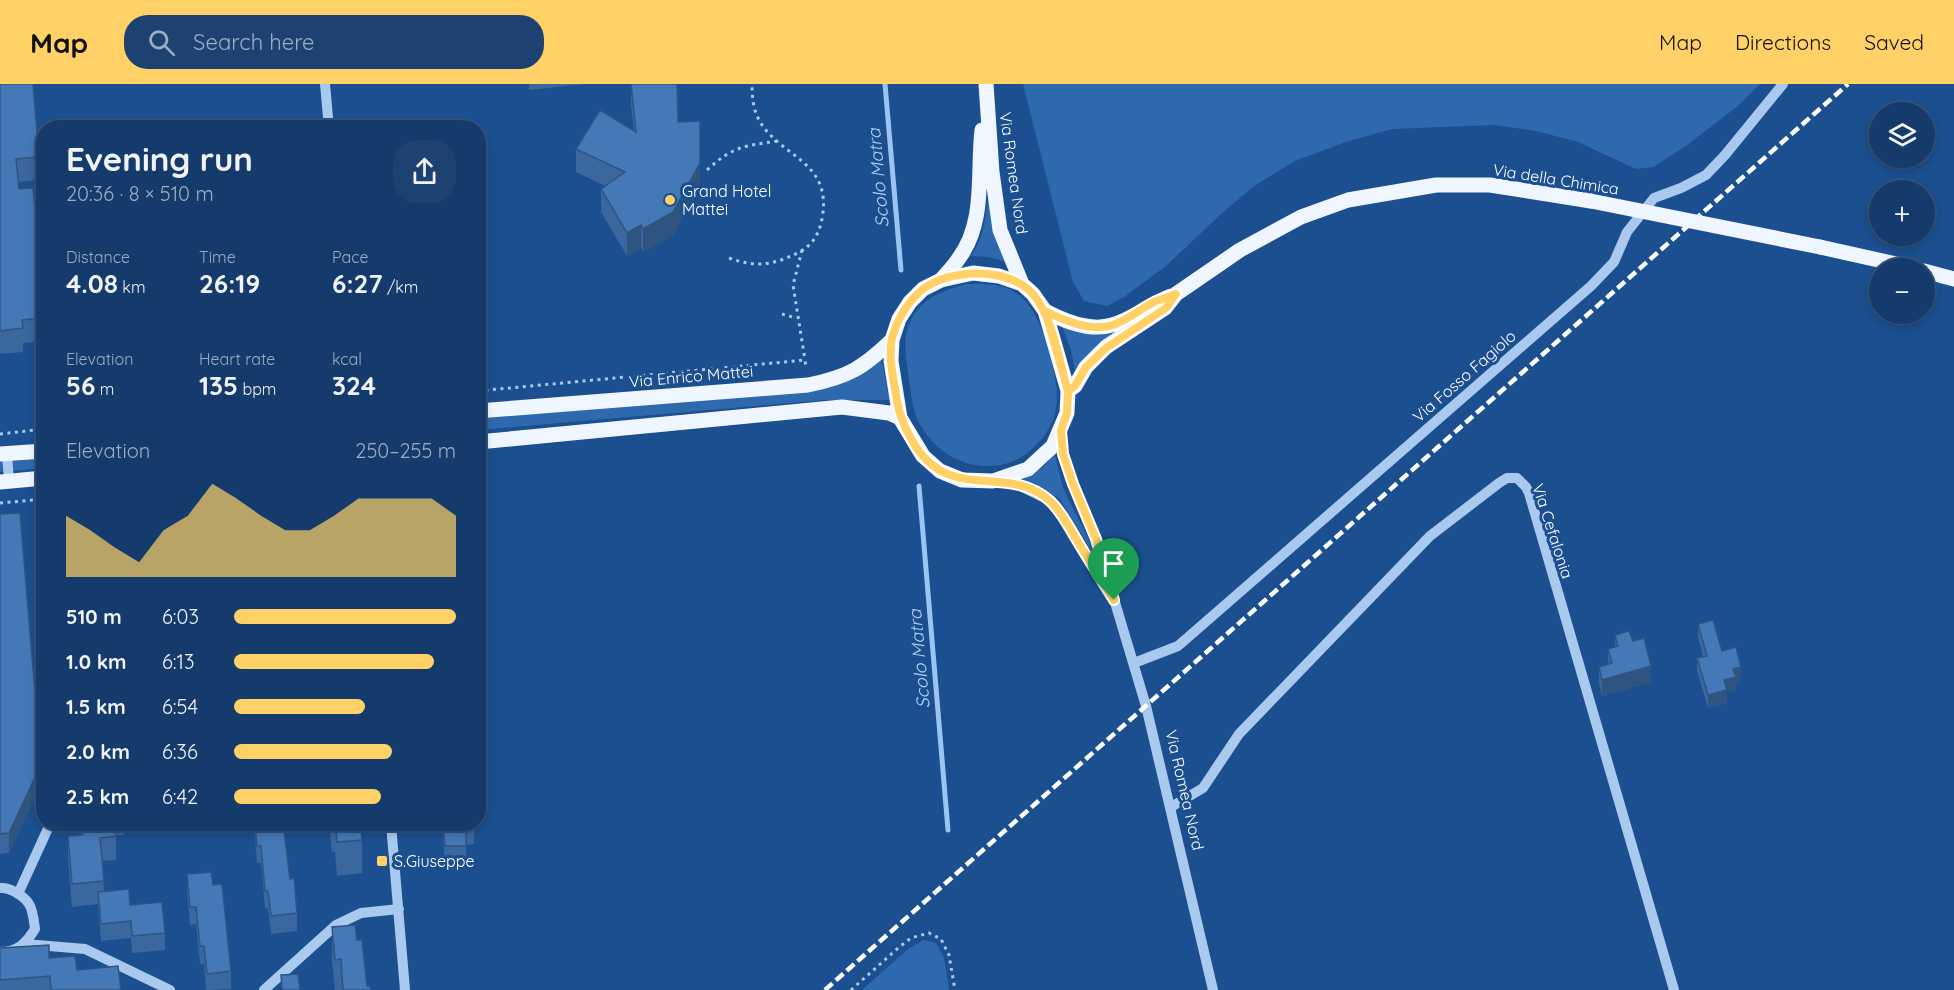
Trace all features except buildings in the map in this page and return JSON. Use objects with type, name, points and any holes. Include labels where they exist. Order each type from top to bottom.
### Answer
[{"type":"main road","name":"Via Romea Nord","points":[[986,84],[992,172],[1000,230],[1022,284]]},
{"type":"main road","name":"Via Romea Nord","points":[[941,280],[960,257],[974,226],[980,186],[979,154],[986,100]]},
{"type":"main road","name":"Via della Chimica","points":[[1045,311],[1064,320],[1096,327],[1112,325],[1155,302],[1176,294],[1240,250],[1301,217],[1348,200],[1436,185],[1490,185],[1591,201],[1869,258]]},
{"type":"main road","points":[[973,273],[999,276],[1022,284],[1045,311],[1068,391],[1067,413],[1053,447],[1028,469],[993,481],[962,480],[940,471],[923,456],[900,418],[891,362],[892,340],[899,319],[910,302],[923,289],[941,280],[973,273]]},
{"type":"main road","points":[[1935,274],[1954,279]]},
{"type":"main road","name":"Via della Chimica","points":[[1068,391],[1075,386],[1086,367],[1106,348],[1166,308],[1176,294]]},
{"type":"main road","name":"Via Enrico Mattei","points":[[486,410],[808,385],[836,380],[870,362],[892,340]]},
{"type":"main road","points":[[486,441],[842,407],[889,413],[900,418]]},
{"type":"main road","points":[[3,454],[36,452]]},
{"type":"main road","points":[[4,481],[36,479]]},
{"type":"street","points":[[325,84],[328,120]]},
{"type":"street","name":"Via Fosso Fagiolo","points":[[1134,663],[1178,646],[1591,286],[1614,262],[1627,232],[1654,198],[1706,175],[1783,84]]},
{"type":"street","name":"Via Romea Nord","points":[[1061,430],[1063,454],[1096,539],[1134,663],[1171,807],[1213,990]]},
{"type":"street","points":[[3,454],[4,481]]},
{"type":"street","name":"Via Cefalonia","points":[[1171,807],[1203,788],[1239,734],[1430,536],[1498,483],[1507,478],[1517,478],[1529,493],[1674,990]]},
{"type":"street","name":"Via Romea Nord","points":[[993,481],[1014,483],[1049,500],[1063,517],[1114,600]]},
{"type":"street","points":[[18,894],[47,831]]},
{"type":"street","points":[[392,831],[405,990]]},
{"type":"street","points":[[0,888],[5,887],[18,894],[31,905],[35,929],[25,944]]},
{"type":"street","points":[[264,990],[336,925],[361,913],[399,909]]},
{"type":"street","points":[[0,952],[25,944],[85,949],[170,990]]},
{"type":"path","points":[[729,258],[758,266],[771,264],[802,250],[813,242],[820,228],[823,214],[819,181],[806,163],[778,141],[759,120],[752,98],[752,84]]},
{"type":"path","points":[[707,170],[723,156],[739,147],[778,141]]},
{"type":"path","points":[[802,250],[793,285],[796,318],[808,385]]},
{"type":"path","points":[[782,314],[796,318]]},
{"type":"path","points":[[486,390],[805,360]]},
{"type":"path","points":[[0,434],[36,430]]},
{"type":"path","points":[[0,503],[34,500]]},
{"type":"path","points":[[851,990],[911,938],[929,933],[942,939],[949,955],[955,990]]},
{"type":"shaded area","points":[[1023,84],[1760,84],[1739,105],[1686,146],[1653,167],[1636,169],[1578,142],[1536,131],[1494,125],[1392,129],[1346,142],[1295,161],[1254,186],[1166,266],[1124,297],[1107,306],[1084,301],[1073,282]]},
{"type":"shaded area","points":[[989,190],[1006,262],[989,257],[971,256],[982,233]]},
{"type":"shaded area","points":[[966,284],[1000,286],[1011,290],[1025,301],[1036,316],[1046,341],[1055,376],[1057,401],[1051,424],[1045,435],[1031,450],[1010,463],[975,465],[952,457],[933,442],[925,432],[918,421],[913,404],[905,350],[907,330],[913,316],[930,299],[944,291]]},
{"type":"shaded area","points":[[1062,326],[1088,333],[1116,333],[1076,375],[1071,350]]},
{"type":"shaded area","points":[[881,355],[889,400],[825,400],[486,429],[486,418],[816,390]]},
{"type":"shaded area","points":[[1055,455],[1063,488],[1094,555],[1059,498],[1023,480],[1043,467]]},
{"type":"shaded area","points":[[36,458],[36,469],[0,472],[0,461]]},
{"type":"shaded area","points":[[924,940],[936,943],[944,957],[949,990],[862,990],[908,949]]},
{"type":"waterway","name":"Scolo Matra","points":[[885,84],[901,270]]},
{"type":"waterway","name":"Scolo Matra","points":[[919,486],[948,830]]},
{"type":"railway","points":[[825,990],[1848,84]]},
{"type":"place","name":"Grand Hotel Mattei","points":[[670,200]]},
{"type":"place","name":"S.Giuseppe","points":[[382,861]]},
{"type":"route","points":[[1114,600],[1063,517],[1049,500],[1014,483],[962,480],[940,471],[923,456],[911,439],[900,418],[891,362],[892,340],[899,319],[910,302],[923,289],[941,280],[973,273],[999,276],[1022,284],[1033,294],[1045,311],[1068,391],[1075,386],[1086,367],[1106,348],[1166,308],[1176,294],[1155,302],[1112,325],[1096,327],[1064,320],[1045,311],[1068,391],[1067,413],[1061,430],[1063,454],[1096,539],[1114,600]]}]
